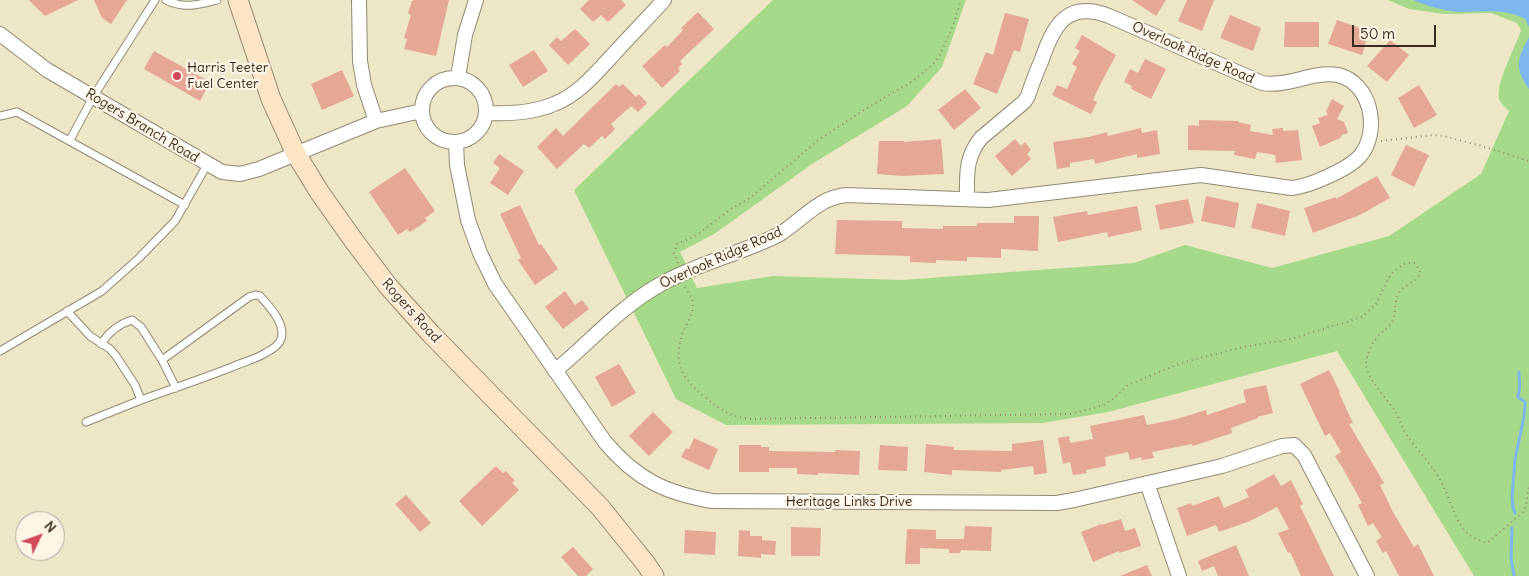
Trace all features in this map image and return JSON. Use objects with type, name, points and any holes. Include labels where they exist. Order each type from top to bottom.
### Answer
[{"type":"main road","name":"Rogers Road","points":[[238,0],[271,99],[296,154],[342,225],[388,286],[431,334],[600,507],[654,576]]},
{"type":"street","points":[[359,0],[360,61],[364,85],[376,121]]},
{"type":"street","points":[[458,77],[465,35],[476,0]]},
{"type":"street","points":[[486,113],[506,114],[538,110],[556,104],[574,94],[664,0]]},
{"type":"street","name":"Overlook Ridge Road","points":[[555,371],[628,306],[651,290],[681,274],[779,234],[820,203],[830,198],[846,196],[988,200],[1194,175],[1298,188],[1310,184],[1358,159],[1370,133],[1368,107],[1360,90],[1343,77],[1328,74],[1277,85],[1262,83],[1108,16],[1099,13],[1082,12],[1073,14],[1065,18],[1053,31],[1024,102],[976,144],[968,163],[967,199]]},
{"type":"street","name":"Rogers Branch Road","points":[[0,34],[47,70],[207,165],[222,172],[240,174],[259,169],[340,134],[376,121],[422,111]]},
{"type":"street","points":[[458,77],[468,80],[482,93],[486,103],[486,113],[482,127],[476,133],[463,141],[446,141],[436,137],[429,130],[424,121],[422,102],[426,93],[440,80],[458,77]]},
{"type":"street","name":"Heritage Links Drive","points":[[456,142],[456,165],[468,220],[480,253],[495,284],[605,442],[622,461],[648,480],[664,488],[681,495],[696,498],[730,501],[1041,503],[1074,500],[1229,464],[1282,446],[1294,445],[1304,455],[1367,576]]},
{"type":"street","points":[[1147,483],[1180,576]]},
{"type":"lane","points":[[70,140],[93,97],[155,0]]},
{"type":"lane","points":[[166,0],[171,3],[194,6],[217,0]]},
{"type":"lane","points":[[0,116],[17,112],[185,205]]},
{"type":"lane","points":[[0,351],[102,291],[176,221],[207,165]]},
{"type":"lane","points":[[86,422],[266,353],[280,342],[282,330],[280,324],[260,296],[249,297],[162,360]]},
{"type":"lane","points":[[67,311],[90,336],[110,349],[125,368],[141,400]]},
{"type":"lane","points":[[101,344],[110,333],[132,320],[141,327],[162,360],[176,388]]},
{"type":"path","points":[[961,0],[953,26],[936,61],[916,79],[817,141],[750,198],[732,208],[697,235],[677,244],[674,253],[693,304],[678,352],[679,367],[692,385],[727,414],[735,417],[759,419],[1070,414],[1104,405],[1114,399],[1128,385],[1181,364],[1243,347],[1291,339],[1362,317],[1376,304],[1394,271],[1406,263],[1414,263],[1420,269],[1418,278],[1401,289],[1396,298],[1394,320],[1379,335],[1368,353],[1366,365],[1370,377],[1398,416],[1407,435],[1430,465],[1442,484],[1451,507],[1464,530],[1470,535],[1487,543],[1523,512],[1526,506],[1529,484]]},
{"type":"path","points":[[1380,141],[1434,135],[1444,136],[1529,161]]},
{"type":"green space","points":[[773,0],[966,0],[942,67],[907,106],[812,164],[714,234],[680,252],[697,288],[773,276],[902,280],[1134,263],[1185,245],[1272,268],[1389,236],[1481,174],[1509,111],[1499,99],[1500,83],[1521,30],[1517,23],[1491,13],[1444,14],[1409,9],[1388,0],[1529,0],[1529,576],[1474,576],[1337,351],[1108,412],[1043,423],[726,425],[676,399],[574,190]]},
{"type":"water","points":[[1413,0],[1529,0],[1529,27],[1525,19],[1509,13],[1493,11],[1459,12],[1436,8]]},
{"type":"water","points":[[1529,37],[1529,89],[1521,75],[1519,63],[1522,51]]},
{"type":"building","points":[[29,0],[78,0],[45,16]]},
{"type":"building","points":[[94,0],[127,0],[111,24],[102,18]]},
{"type":"building","points":[[449,0],[436,56],[404,49],[407,39],[404,38],[411,15],[408,13],[412,1]]},
{"type":"building","points":[[589,0],[621,0],[626,5],[608,22],[601,15],[593,22],[580,9]]},
{"type":"building","points":[[1132,0],[1166,0],[1156,16]]},
{"type":"building","points":[[1187,0],[1214,0],[1202,31],[1178,21]]},
{"type":"building","points":[[698,12],[714,29],[680,61],[682,64],[678,68],[680,71],[662,88],[642,66],[665,45],[667,47],[683,30],[681,28]]},
{"type":"building","points":[[1005,13],[1029,19],[1020,52],[1014,50],[997,94],[973,84],[986,52],[993,55]]},
{"type":"building","points":[[1230,15],[1261,28],[1253,51],[1220,38]]},
{"type":"building","points":[[1337,20],[1369,31],[1362,55],[1328,44]]},
{"type":"building","points":[[1285,22],[1319,22],[1319,47],[1284,47]]},
{"type":"building","points":[[575,29],[590,44],[568,65],[549,45],[557,37],[561,41]]},
{"type":"building","points":[[1082,35],[1116,55],[1093,100],[1097,102],[1091,114],[1052,95],[1057,85],[1067,89],[1077,67],[1072,64],[1080,51],[1075,48]]},
{"type":"building","points":[[1390,40],[1409,55],[1387,82],[1367,66]]},
{"type":"building","points":[[534,50],[548,71],[523,87],[509,65]]},
{"type":"building","name":"Harris Teeter Fuel Center","points":[[154,51],[210,82],[200,101],[144,69]]},
{"type":"building","points":[[1145,59],[1166,69],[1151,99],[1131,89],[1132,86],[1124,82],[1130,69],[1138,73]]},
{"type":"building","points":[[342,70],[354,96],[322,110],[311,84]]},
{"type":"building","points":[[616,84],[619,87],[623,84],[636,97],[639,94],[647,103],[638,112],[631,106],[611,124],[615,129],[605,139],[602,136],[589,148],[584,144],[557,169],[537,147],[556,128],[563,136]]},
{"type":"building","points":[[1419,85],[1437,115],[1414,128],[1398,98]]},
{"type":"building","points":[[965,89],[981,108],[954,130],[938,110]]},
{"type":"building","points":[[1332,99],[1344,106],[1337,119],[1344,122],[1348,133],[1320,147],[1312,126],[1320,123],[1318,118],[1328,115],[1326,111]]},
{"type":"building","points":[[1199,120],[1238,121],[1251,125],[1250,131],[1273,135],[1272,129],[1283,128],[1283,131],[1298,130],[1302,160],[1276,163],[1275,155],[1257,152],[1255,159],[1234,155],[1235,151],[1188,150],[1188,125],[1199,126]]},
{"type":"building","points":[[1141,128],[1142,133],[1157,130],[1160,154],[1137,158],[1137,154],[1095,164],[1094,159],[1070,163],[1070,167],[1057,169],[1053,142],[1089,137],[1107,132],[1108,136]]},
{"type":"building","points":[[941,139],[944,174],[903,176],[877,174],[879,141],[904,142]]},
{"type":"building","points":[[1015,139],[1021,146],[1025,142],[1031,150],[1027,154],[1031,159],[1012,176],[995,156]]},
{"type":"building","points":[[1406,145],[1429,155],[1414,187],[1391,175]]},
{"type":"building","points":[[499,154],[524,171],[508,195],[490,183],[500,168],[493,163]]},
{"type":"building","points":[[405,168],[435,211],[425,218],[427,221],[410,232],[407,229],[398,235],[369,192]]},
{"type":"building","points":[[1377,176],[1390,198],[1360,215],[1313,233],[1304,208],[1336,197],[1336,199]]},
{"type":"building","points":[[1206,196],[1239,203],[1235,228],[1201,221]]},
{"type":"building","points":[[1188,199],[1194,223],[1160,230],[1155,205]]},
{"type":"building","points":[[1257,203],[1290,211],[1285,236],[1251,228]]},
{"type":"building","points":[[520,205],[539,245],[541,244],[558,269],[535,285],[518,260],[521,258],[500,214]]},
{"type":"building","points":[[1137,206],[1142,230],[1108,237],[1107,232],[1058,242],[1053,217],[1087,211],[1088,215]]},
{"type":"building","points":[[1014,216],[1039,216],[1038,251],[1001,249],[1001,258],[967,257],[967,261],[936,260],[936,263],[910,262],[910,256],[835,254],[837,220],[902,221],[902,228],[943,229],[943,226],[977,226],[977,223],[1014,223]]},
{"type":"building","points":[[565,291],[575,305],[582,300],[589,309],[563,329],[545,307]]},
{"type":"building","points":[[619,364],[636,393],[612,407],[595,377]]},
{"type":"building","points":[[1329,370],[1353,423],[1349,424],[1384,483],[1380,485],[1393,512],[1414,547],[1418,544],[1434,576],[1399,576],[1386,551],[1383,553],[1376,541],[1382,537],[1373,523],[1368,526],[1358,505],[1362,503],[1335,456],[1341,452],[1330,433],[1325,436],[1300,384]]},
{"type":"building","points":[[1266,385],[1273,413],[1257,417],[1231,428],[1232,433],[1193,446],[1192,444],[1152,452],[1154,458],[1142,460],[1141,457],[1130,460],[1128,452],[1105,457],[1106,466],[1086,470],[1087,473],[1073,475],[1070,462],[1063,464],[1058,438],[1069,436],[1070,443],[1093,439],[1090,426],[1144,415],[1147,425],[1177,419],[1206,410],[1207,415],[1246,402],[1243,390]]},
{"type":"building","points":[[653,412],[673,432],[649,456],[629,436]]},
{"type":"building","points":[[694,438],[718,449],[709,470],[681,457],[686,448],[689,449]]},
{"type":"building","points":[[1043,440],[1047,473],[1034,475],[1033,466],[1001,470],[1001,472],[952,470],[952,475],[924,472],[926,444],[954,447],[954,450],[1012,451],[1012,444]]},
{"type":"building","points":[[739,445],[761,445],[761,447],[769,447],[769,451],[860,451],[859,475],[797,474],[797,468],[769,468],[769,472],[739,472]]},
{"type":"building","points":[[880,445],[908,447],[907,471],[878,470]]},
{"type":"building","points":[[496,466],[503,473],[506,471],[515,481],[512,483],[519,490],[482,526],[459,501]]},
{"type":"building","points":[[1274,474],[1281,486],[1291,480],[1303,504],[1300,506],[1334,576],[1301,576],[1290,552],[1288,553],[1278,533],[1289,529],[1277,507],[1250,521],[1219,532],[1216,525],[1187,536],[1177,508],[1191,503],[1192,506],[1219,496],[1224,508],[1249,497],[1245,490]]},
{"type":"building","points":[[406,495],[431,523],[420,532],[395,504]]},
{"type":"building","points":[[1121,519],[1125,531],[1135,528],[1141,546],[1119,553],[1119,551],[1093,562],[1081,532]]},
{"type":"building","points":[[965,526],[992,527],[991,551],[961,550],[960,553],[949,553],[949,549],[920,548],[920,564],[905,564],[907,529],[936,530],[936,539],[964,539]]},
{"type":"building","points":[[791,527],[821,528],[820,556],[791,556]]},
{"type":"building","points":[[685,530],[716,532],[715,555],[684,553]]},
{"type":"building","points":[[739,530],[750,531],[750,536],[762,536],[762,540],[776,541],[775,555],[761,554],[761,558],[738,556]]},
{"type":"building","points":[[1236,545],[1249,576],[1218,576],[1214,566],[1202,571],[1198,561]]},
{"type":"building","points":[[573,547],[593,569],[586,576],[578,576],[561,557]]},
{"type":"building","points":[[1147,565],[1152,576],[1120,576]]},
{"type":"waterway","points":[[1515,513],[1512,497],[1515,459],[1524,417],[1525,402],[1518,397],[1520,387],[1519,372]]},
{"type":"waterway","points":[[1512,528],[1511,558],[1514,576]]},
{"type":"place","name":"Harris Teeter Fuel Center","points":[[177,76]]}]
